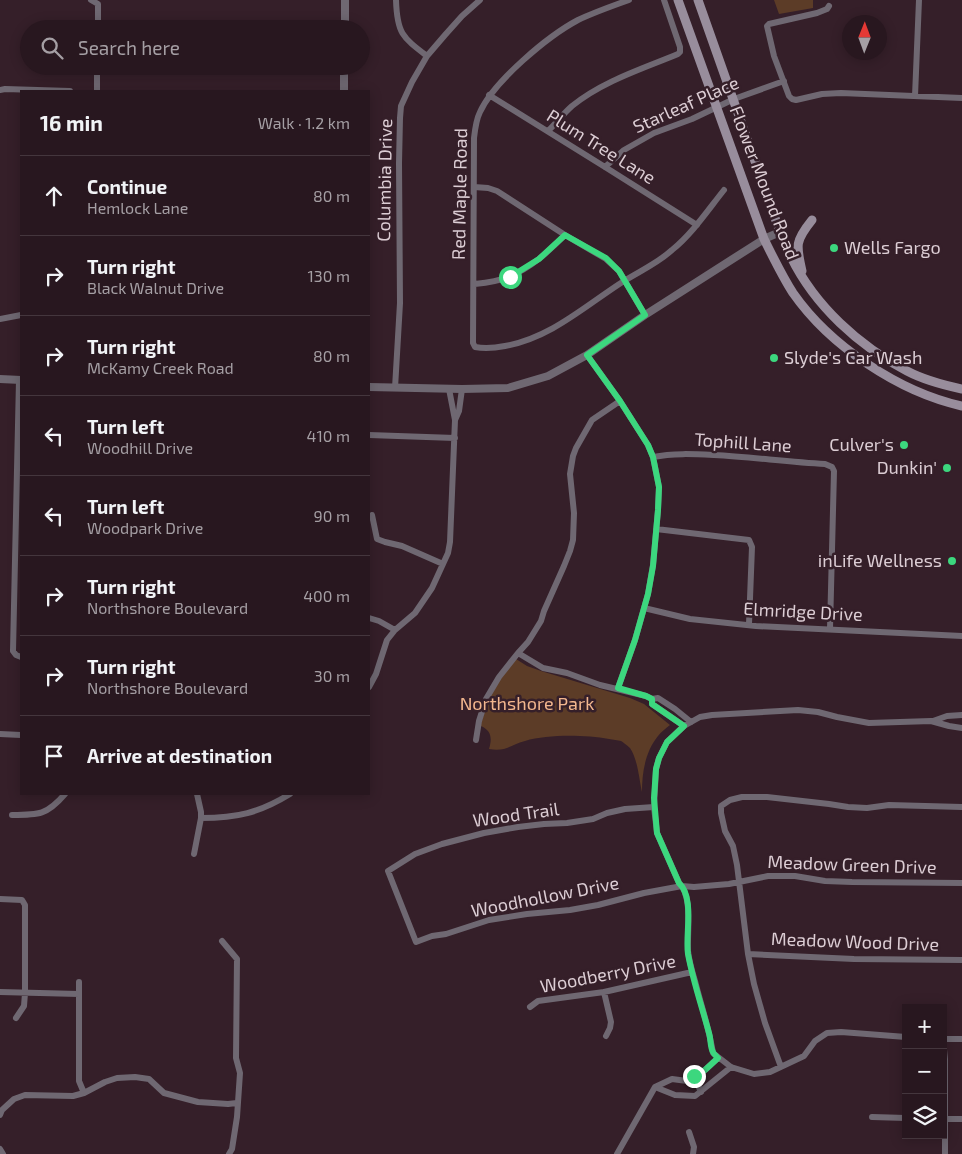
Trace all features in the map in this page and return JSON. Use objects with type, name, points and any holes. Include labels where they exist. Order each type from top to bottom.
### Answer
[{"type":"main road","name":"Flower Mound Road","points":[[678,0],[764,239],[793,293],[817,323],[845,347],[881,373],[944,402],[962,406]]},
{"type":"main road","name":"Flower Mound Road","points":[[698,0],[780,232],[803,278],[831,314],[853,335],[878,354],[908,372],[962,389]]},
{"type":"main road","points":[[803,278],[797,248],[803,232],[812,220]]},
{"type":"main road","points":[[845,347],[853,335]]},
{"type":"street","points":[[91,0],[98,4],[98,20]]},
{"type":"street","points":[[345,0],[345,20]]},
{"type":"street","points":[[396,0],[398,23],[403,35],[407,41],[427,56]]},
{"type":"street","name":"Columbia Drive","points":[[395,388],[400,303],[401,106],[406,93],[427,56],[462,16],[480,0]]},
{"type":"street","name":"Red Maple Road","points":[[624,281],[580,312],[534,338],[518,344],[494,348],[475,347],[473,343],[475,129],[480,112],[489,96],[505,78],[554,35],[598,11],[629,0]]},
{"type":"street","points":[[548,132],[569,109],[596,90],[680,52],[664,0]]},
{"type":"street","points":[[915,96],[919,0]]},
{"type":"street","points":[[829,6],[827,9],[817,13],[767,26],[774,56],[789,96],[792,99],[841,93],[962,98]]},
{"type":"street","points":[[97,75],[97,90]]},
{"type":"street","points":[[344,75],[344,90]]},
{"type":"street","name":"Starleaf Place","points":[[605,166],[624,150],[654,133],[692,119],[716,106],[784,81]]},
{"type":"street","points":[[0,90],[38,90]]},
{"type":"street","name":"Plum Tree Lane","points":[[489,96],[605,166],[697,225]]},
{"type":"street","points":[[474,187],[497,191],[565,235],[606,258],[619,271],[645,315]]},
{"type":"street","points":[[624,281],[657,262],[673,250],[697,225],[724,190]]},
{"type":"street","points":[[370,387],[508,388],[548,376],[587,355],[645,315],[764,239],[780,232]]},
{"type":"street","points":[[474,284],[510,277],[539,259],[565,235]]},
{"type":"street","points":[[0,319],[20,315]]},
{"type":"street","points":[[587,355],[620,401],[648,445],[653,457],[659,487],[653,566],[648,594],[635,640],[618,688]]},
{"type":"street","points":[[0,380],[20,380],[13,650],[16,656],[20,657]]},
{"type":"street","points":[[370,685],[376,674],[387,640],[395,630],[415,613],[432,588],[450,542],[455,420],[449,389]]},
{"type":"street","points":[[455,420],[459,412],[462,389]]},
{"type":"street","points":[[476,740],[479,721],[486,699],[499,677],[528,642],[541,621],[570,551],[574,513],[570,474],[576,448],[592,420],[620,401]]},
{"type":"street","points":[[370,435],[455,438]]},
{"type":"street","name":"Tophill Lane","points":[[653,457],[686,454],[712,455],[825,464],[832,467],[834,471],[830,629]]},
{"type":"street","points":[[372,515],[378,539],[402,546],[443,564]]},
{"type":"street","points":[[656,529],[749,540],[752,547],[749,624]]},
{"type":"street","name":"Elmridge Drive","points":[[644,608],[690,619],[962,636]]},
{"type":"street","points":[[370,618],[395,630]]},
{"type":"street","points":[[518,652],[543,668],[567,673],[600,685],[618,688],[652,699],[658,698],[691,722]]},
{"type":"street","points":[[652,699],[652,704],[684,726]]},
{"type":"street","points":[[902,1037],[841,1032],[827,1033],[815,1041],[804,1056],[770,1072],[754,1074],[731,1068],[713,1053],[688,953],[688,902],[657,833],[654,807],[656,769],[667,742],[684,726],[700,717],[712,715],[798,710],[818,712],[837,718],[869,723],[931,722],[962,728]]},
{"type":"street","points":[[931,722],[947,716],[962,716]]},
{"type":"street","points":[[0,734],[20,735]]},
{"type":"street","points":[[12,815],[27,815],[50,809],[64,795]]},
{"type":"street","points":[[194,854],[201,818],[197,795]]},
{"type":"street","points":[[201,818],[222,818],[246,814],[288,795]]},
{"type":"street","points":[[781,1067],[765,1023],[754,984],[748,954],[737,865],[733,846],[725,831],[721,806],[730,800],[742,797],[768,797],[867,808],[889,805],[962,807]]},
{"type":"street","name":"Wood Trail","points":[[416,942],[388,871],[415,854],[442,844],[484,833],[518,827],[593,819],[625,808],[654,807]]},
{"type":"street","name":"Meadow Green Drive","points":[[682,886],[712,886],[768,876],[795,876],[825,881],[852,882],[962,883]]},
{"type":"street","name":"Woodhollow Drive","points":[[416,942],[489,920],[570,910],[682,886]]},
{"type":"street","points":[[0,898],[22,900],[25,905],[24,1006],[16,1018]]},
{"type":"street","points":[[222,940],[237,960],[236,1058],[240,1073],[230,1154]]},
{"type":"street","name":"Meadow Wood Drive","points":[[748,954],[854,959],[962,960]]},
{"type":"street","name":"Woodberry Drive","points":[[530,1007],[538,1001],[604,992],[692,972]]},
{"type":"street","points":[[78,982],[79,1081],[84,1093]]},
{"type":"street","points":[[0,992],[79,994]]},
{"type":"street","points":[[604,992],[611,1022],[606,1036]]},
{"type":"street","points":[[947,1040],[962,1039]]},
{"type":"street","points":[[944,1049],[944,1094]]},
{"type":"street","points":[[617,1154],[655,1088],[672,1079],[687,1080],[705,1070],[718,1058]]},
{"type":"street","points":[[655,1088],[675,1095],[695,1096],[731,1068]]},
{"type":"street","points":[[694,1076],[701,1092]]},
{"type":"street","points":[[0,1115],[2,1110],[14,1099],[25,1095],[73,1096],[117,1078],[135,1077],[149,1078],[164,1093],[198,1102],[237,1103]]},
{"type":"street","points":[[872,1117],[902,1118]]},
{"type":"street","points":[[947,1119],[962,1119]]},
{"type":"street","points":[[690,1132],[694,1147],[693,1154]]},
{"type":"street","points":[[945,1139],[945,1154]]},
{"type":"street","points":[[0,1149],[3,1154]]},
{"type":"green space","points":[[774,0],[813,0],[813,8],[779,14]]},
{"type":"green space","name":"Northshore Park","points":[[516,659],[527,666],[541,671],[644,704],[670,725],[659,735],[647,756],[642,792],[633,753],[621,741],[589,737],[556,736],[525,741],[504,749],[489,749],[490,736],[487,730],[481,726],[481,723],[490,697],[500,679]]},
{"type":"place","name":"Wells Fargo","points":[[834,248]]},
{"type":"place","name":"Slyde's Car Wash","points":[[774,358]]},
{"type":"place","name":"Culver's","points":[[904,445]]},
{"type":"place","name":"Dunkin'","points":[[947,468]]},
{"type":"place","name":"inLife Wellness","points":[[952,561]]},
{"type":"route","points":[[510,277],[539,259],[565,235],[606,258],[619,271],[645,315],[587,355],[620,401],[648,445],[653,457],[659,487],[653,566],[648,594],[635,640],[618,688],[652,699],[652,704],[684,726],[667,742],[659,758],[656,769],[654,807],[657,833],[688,902],[688,953],[713,1053],[718,1058],[705,1070],[694,1076]]}]
